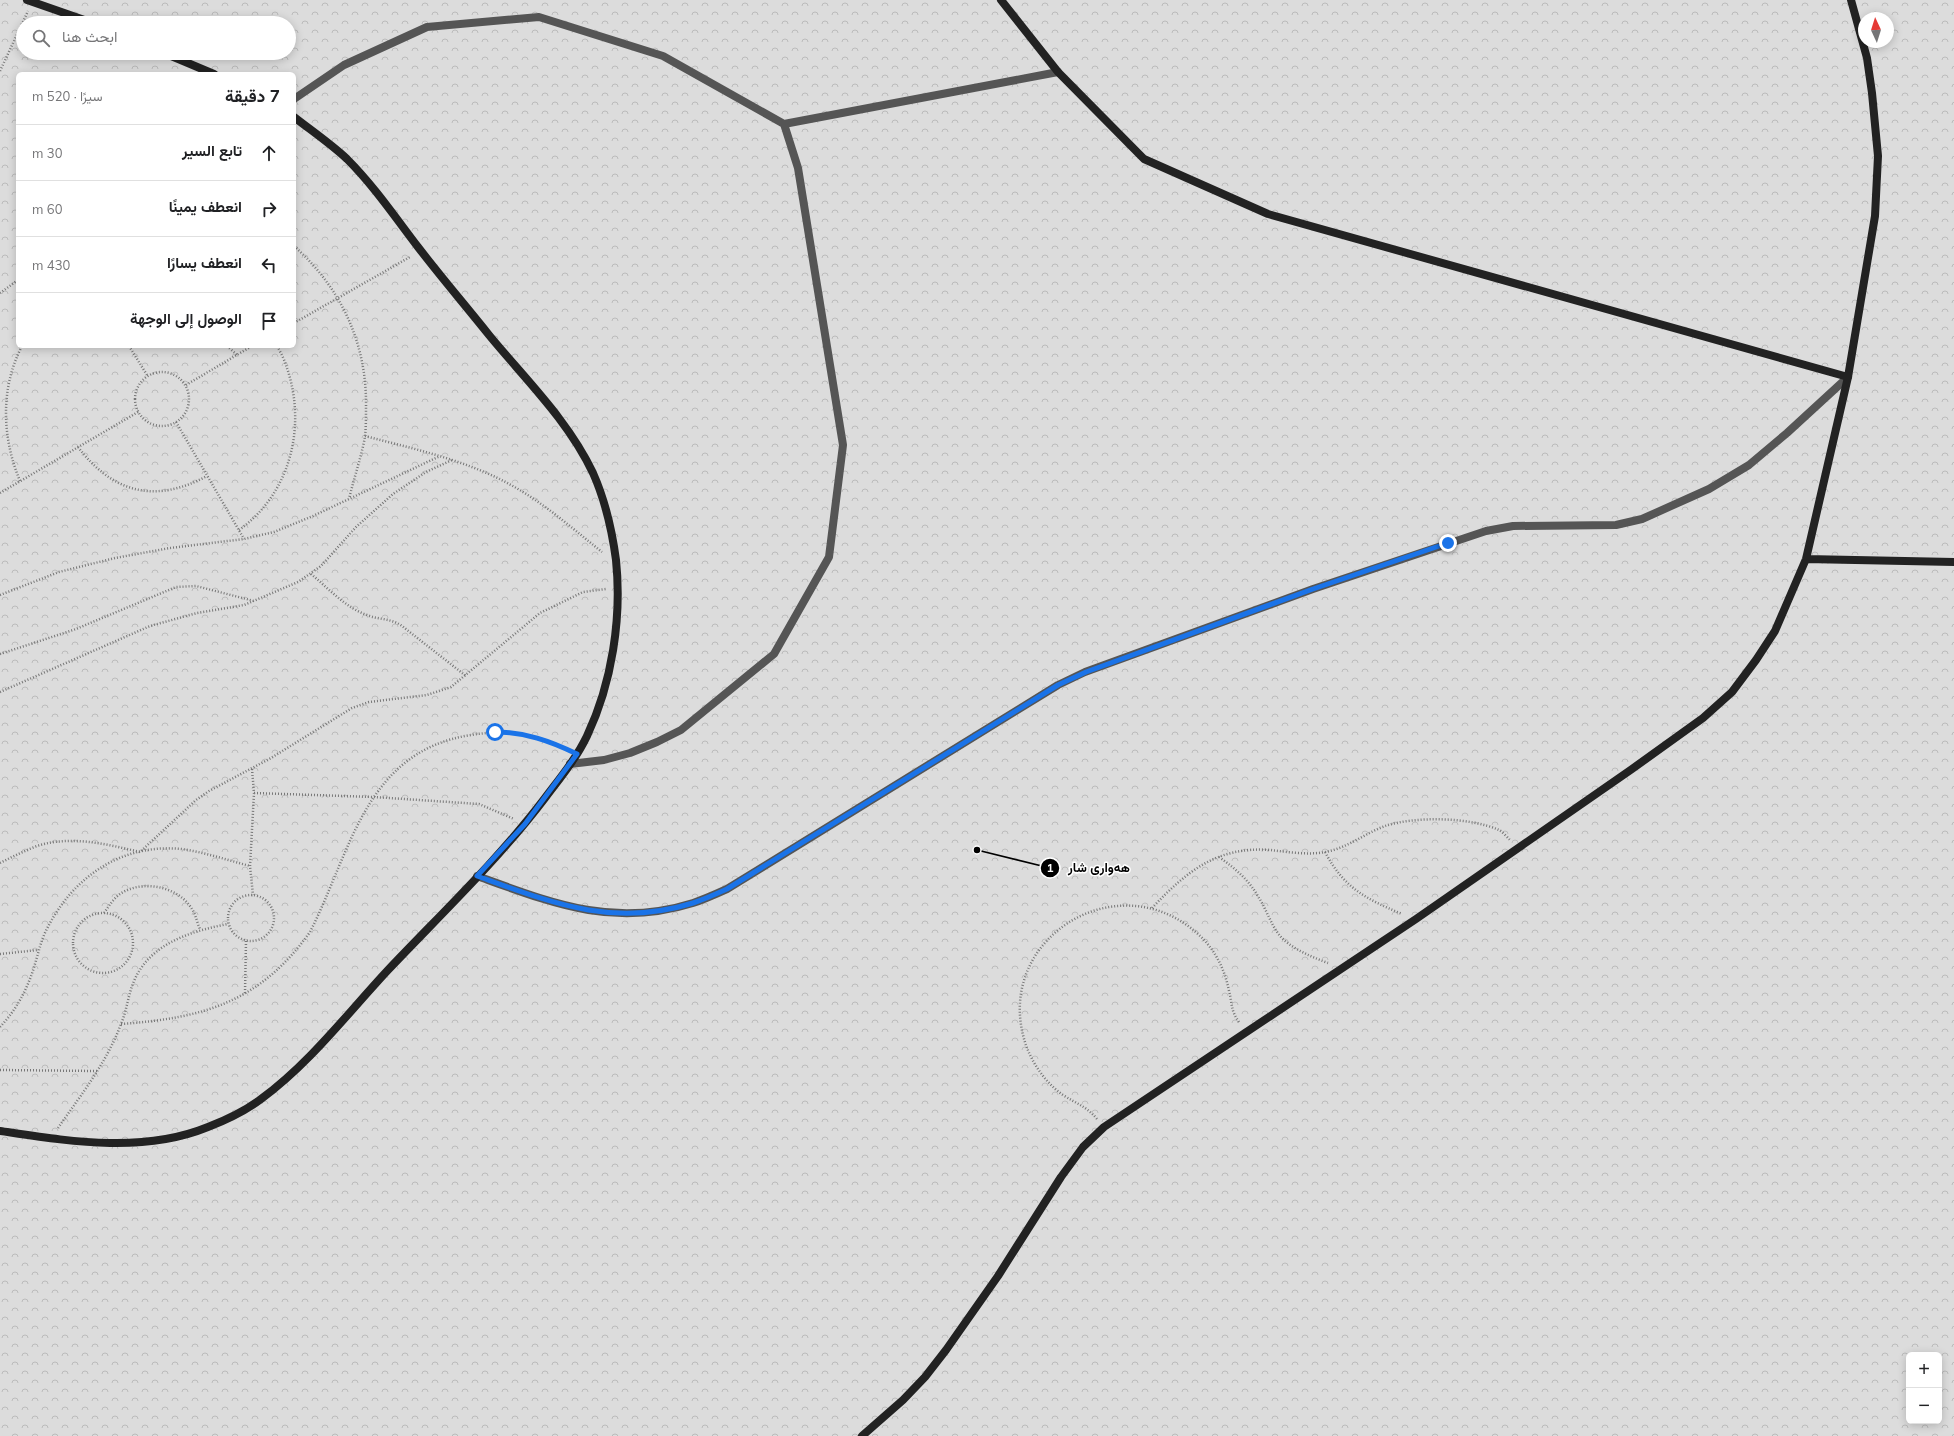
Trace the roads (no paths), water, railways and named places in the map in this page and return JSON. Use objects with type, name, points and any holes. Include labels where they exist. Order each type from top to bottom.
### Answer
[{"type":"street","points":[[1001,0],[1058,72],[1144,159],[1268,214],[1848,377]]},
{"type":"street","points":[[862,1436],[903,1400],[925,1377],[942,1356],[998,1276],[1061,1177],[1083,1147],[1104,1127],[1416,919],[1703,718],[1732,692],[1756,660],[1775,631],[1806,559],[1848,377],[1875,216],[1878,156],[1868,65],[1851,0]]},
{"type":"street","points":[[30,1],[73,16]]},
{"type":"street","points":[[181,60],[209,72]]},
{"type":"street","points":[[0,1131],[51,1138],[145,1143],[180,1137],[231,1117],[258,1101],[304,1062],[525,824],[577,754],[586,738],[604,693],[614,634],[617,589],[616,562],[610,524],[593,473],[575,440],[551,408],[421,250],[372,187],[349,161],[296,119]]},
{"type":"street","points":[[1806,559],[1954,562]]},
{"type":"lane","points":[[296,98],[344,65],[427,27],[539,17],[663,56],[784,124],[1058,72]]},
{"type":"lane","points":[[570,764],[604,760],[630,754],[681,730],[774,654],[829,557],[843,445],[798,168],[784,124]]},
{"type":"lane","points":[[477,876],[566,906],[602,912],[630,914],[693,903],[727,889],[1052,689],[1086,672],[1306,592],[1486,532],[1514,526],[1616,525],[1642,519],[1709,489],[1748,465],[1787,433],[1848,377]]},
{"type":"place","name":"هەواری شار","points":[[977,850]]}]
